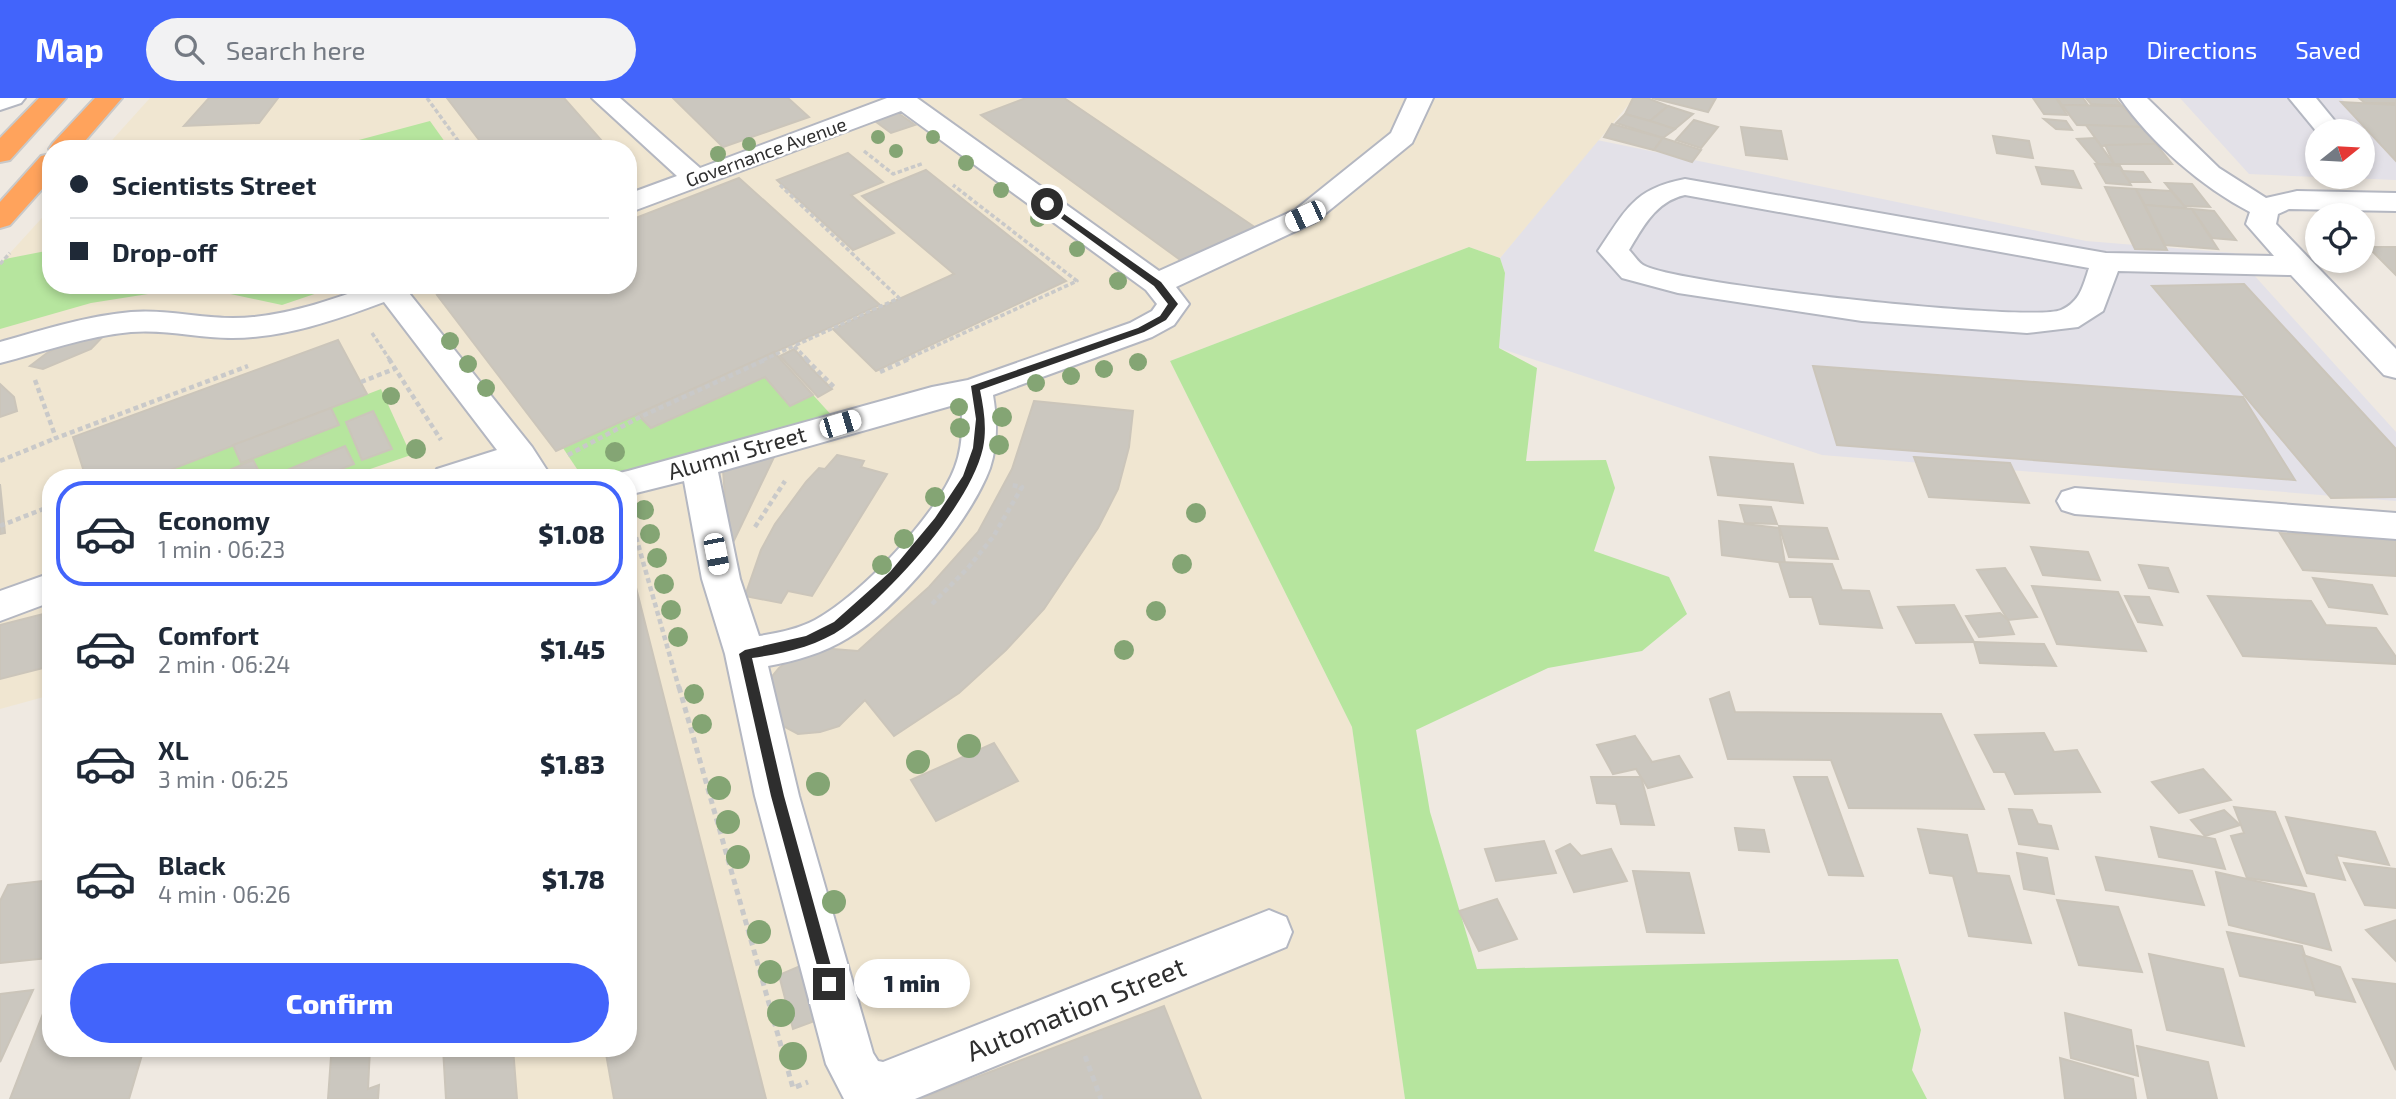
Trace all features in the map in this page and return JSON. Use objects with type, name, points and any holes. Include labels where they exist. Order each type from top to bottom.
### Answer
[{"type":"highway","points":[[0,154],[10,136],[53,98]]},
{"type":"highway","points":[[71,140],[108,98]]},
{"type":"highway","points":[[0,219],[42,172]]},
{"type":"street","points":[[0,102],[12,98]]},
{"type":"street","points":[[604,98],[695,178]]},
{"type":"street","points":[[902,99],[1157,284],[1305,216],[1402,137],[1420,98]]},
{"type":"street","points":[[2133,98],[2207,175],[2238,196],[2265,209],[2284,201],[2297,200],[2393,202]]},
{"type":"street","points":[[2302,98],[2320,119]]},
{"type":"street","name":"Governance Avenue","points":[[637,201],[902,99]]},
{"type":"street","points":[[2375,183],[2393,202]]},
{"type":"street","points":[[2106,262],[2092,304],[2067,320],[2027,323],[1862,311],[1678,284],[1633,272],[1613,251],[1649,198],[1667,189],[1685,187],[2106,262],[2300,266]]},
{"type":"street","points":[[2265,209],[2261,224],[2391,358]]},
{"type":"street","name":"Alumni Street","points":[[637,481],[975,389],[1141,330],[1163,318],[1173,304],[1157,284]]},
{"type":"street","points":[[0,353],[102,324],[149,321],[235,328],[279,323],[378,294]]},
{"type":"street","points":[[400,294],[528,469]]},
{"type":"street","points":[[745,654],[771,651],[810,640],[838,625],[894,575],[939,520],[968,477],[978,448],[981,419],[975,389]]},
{"type":"street","points":[[698,465],[722,579],[745,654],[777,796],[867,1075]]},
{"type":"street","points":[[2075,501],[2396,526]]},
{"type":"street","points":[[0,606],[42,590]]},
{"type":"street","name":"Automation Street","points":[[867,1075],[1269,932]]},
{"type":"path","points":[[427,98],[457,140]]},
{"type":"path","points":[[863,150],[892,174],[923,162],[934,170]]},
{"type":"path","points":[[528,469],[899,298],[771,176],[754,155]]},
{"type":"path","points":[[871,376],[1077,281],[945,179]]},
{"type":"path","points":[[370,331],[453,469]]},
{"type":"path","points":[[794,346],[864,417]]},
{"type":"path","points":[[0,461],[248,365]]},
{"type":"path","points":[[361,382],[394,369]]},
{"type":"path","points":[[28,373],[36,380],[56,439]]},
{"type":"path","points":[[722,579],[817,431]]},
{"type":"path","points":[[0,526],[42,510]]},
{"type":"path","points":[[637,541],[793,1088],[867,1075]]},
{"type":"shaded area","points":[[150,98],[1634,98],[1500,258],[1469,247],[1170,361],[1352,727],[1405,1099],[487,1099],[485,1057],[637,1057],[637,469],[42,469],[42,697],[0,709],[0,264],[42,218],[42,294],[637,294],[637,140],[112,140]]},
{"type":"shaded area","points":[[2180,98],[2341,98],[2360,119],[2305,119],[2305,176],[2249,174]]},
{"type":"shaded area","points":[[2375,136],[2396,159],[2396,180],[2375,179]]},
{"type":"shaded area","points":[[1597,140],[2086,241],[2234,253],[2396,432],[2396,501],[1822,455],[1499,348],[1505,273],[1500,258]]},
{"type":"green space","points":[[430,121],[444,140],[359,140]]},
{"type":"green space","points":[[1469,247],[1500,258],[1505,273],[1499,348],[1537,368],[1526,461],[1606,460],[1615,488],[1594,551],[1669,577],[1687,614],[1642,651],[1548,668],[1416,730],[1430,812],[1477,969],[1898,959],[1921,1030],[1912,1070],[1927,1099],[1405,1099],[1352,727],[1170,361]]},
{"type":"green space","points":[[42,252],[42,294],[148,294],[91,303],[0,329],[0,264],[5,259]]},
{"type":"green space","points":[[230,294],[314,294],[282,305]]},
{"type":"green space","points":[[774,352],[834,418],[701,456],[637,471],[577,469],[563,448]]},
{"type":"green space","points":[[381,389],[411,455],[370,469],[171,469]]},
{"type":"building","points":[[209,98],[278,98],[259,123],[184,126]]},
{"type":"building","points":[[447,98],[564,98],[601,140],[479,140]]},
{"type":"building","points":[[673,98],[788,98],[809,117],[723,147]]},
{"type":"building","points":[[1026,98],[1064,98],[1262,232],[1190,267],[981,115]]},
{"type":"building","points":[[1633,98],[1647,98],[1668,106],[1650,121],[1625,114]]},
{"type":"building","points":[[1652,98],[1716,98],[1708,112]]},
{"type":"building","points":[[2033,98],[2056,98],[2067,115],[2044,114]]},
{"type":"building","points":[[2057,98],[2083,98],[2088,105],[2062,105]]},
{"type":"building","points":[[2086,98],[2115,98],[2122,106],[2091,104]]},
{"type":"building","points":[[2359,98],[2396,98],[2396,103],[2365,103]]},
{"type":"building","points":[[2341,102],[2396,105],[2396,161],[2375,138],[2375,119],[2357,119]]},
{"type":"building","points":[[2062,105],[2122,106],[2143,127],[2077,125]]},
{"type":"building","points":[[1668,106],[1693,114],[1675,129],[1650,121]]},
{"type":"building","points":[[898,113],[915,125],[891,133],[875,121]]},
{"type":"building","points":[[1625,114],[1675,129],[1663,138],[1616,123]]},
{"type":"building","points":[[2044,119],[2066,121],[2072,130],[2056,129]]},
{"type":"building","points":[[1694,120],[1718,127],[1701,148],[1676,140]]},
{"type":"building","points":[[1612,124],[1663,138],[1654,150],[1604,137]]},
{"type":"building","points":[[2086,125],[2143,127],[2156,144],[2101,146]]},
{"type":"building","points":[[1741,127],[1781,131],[1787,159],[1746,155]]},
{"type":"building","points":[[1993,136],[2029,141],[2033,158],[1997,153]]},
{"type":"building","points":[[1663,138],[1701,150],[1692,162],[1654,150]]},
{"type":"building","points":[[2095,138],[2114,164],[2098,164],[2077,139]]},
{"type":"building","points":[[2156,144],[2172,164],[2114,164],[2105,145]]},
{"type":"building","points":[[848,153],[883,182],[851,195],[894,233],[853,250],[777,180]]},
{"type":"building","points":[[2095,164],[2120,166],[2131,185],[2106,183]]},
{"type":"building","points":[[2036,167],[2073,171],[2081,188],[2042,184]]},
{"type":"building","points":[[926,170],[1066,281],[876,371],[833,329],[954,274],[862,196]]},
{"type":"building","points":[[2122,171],[2143,172],[2150,182],[2130,182]]},
{"type":"building","points":[[739,178],[880,305],[556,451],[437,295],[637,294],[637,218]]},
{"type":"building","points":[[2165,183],[2192,184],[2210,207],[2184,206]]},
{"type":"building","points":[[2105,187],[2136,189],[2167,250],[2135,249]]},
{"type":"building","points":[[2136,189],[2171,191],[2186,208],[2145,205]]},
{"type":"building","points":[[2145,205],[2192,209],[2218,249],[2165,245]]},
{"type":"building","points":[[2192,209],[2214,211],[2236,240],[2212,238]]},
{"type":"building","points":[[2375,247],[2396,247],[2396,275],[2375,254]]},
{"type":"building","points":[[2244,284],[2396,449],[2396,497],[2331,498],[2152,286]]},
{"type":"building","points":[[110,329],[91,349],[43,369],[30,366],[47,353],[84,333]]},
{"type":"building","points":[[338,340],[367,394],[172,469],[83,469],[73,437]]},
{"type":"building","points":[[794,349],[832,389],[818,397],[780,356]]},
{"type":"building","points":[[774,352],[813,395],[790,406],[765,377],[651,428],[637,414]]},
{"type":"building","points":[[1813,366],[2243,397],[2295,480],[1837,445]]},
{"type":"building","points":[[0,384],[14,397],[17,411],[0,417]]},
{"type":"building","points":[[1034,401],[1133,411],[1129,447],[1118,489],[1098,528],[1044,609],[1006,650],[959,693],[894,736],[865,700],[839,726],[820,732],[798,734],[774,721],[769,680],[779,668],[793,657],[820,648],[858,651],[929,587],[978,532],[1012,469]]},
{"type":"building","points":[[331,408],[339,425],[241,463],[233,445]]},
{"type":"building","points":[[373,411],[392,449],[362,460],[346,422]]},
{"type":"building","points":[[345,446],[354,464],[342,469],[290,469]]},
{"type":"building","points":[[837,455],[864,461],[861,467],[887,474],[812,596],[788,591],[781,603],[745,596],[761,550],[775,524],[806,482],[819,468],[825,469]]},
{"type":"building","points":[[774,457],[729,551],[723,470]]},
{"type":"building","points":[[1710,457],[1793,464],[1803,503],[1718,495]]},
{"type":"building","points":[[1914,457],[2010,463],[2029,503],[1929,497]]},
{"type":"building","points":[[253,460],[258,469],[232,469]]},
{"type":"building","points":[[0,484],[5,533],[0,534]]},
{"type":"building","points":[[1740,505],[1771,507],[1777,524],[1745,523]]},
{"type":"building","points":[[1719,521],[1779,528],[1785,563],[1722,555]]},
{"type":"building","points":[[1779,526],[1827,528],[1838,559],[1789,557]]},
{"type":"building","points":[[2361,530],[2396,532],[2396,576],[2303,570],[2280,533],[2366,538]]},
{"type":"building","points":[[2031,547],[2088,552],[2100,580],[2043,575]]},
{"type":"building","points":[[1779,562],[1832,564],[1842,590],[1869,591],[1882,628],[1820,624],[1812,597],[1790,597]]},
{"type":"building","points":[[2139,565],[2168,568],[2178,592],[2149,588]]},
{"type":"building","points":[[2005,568],[2037,617],[2008,620],[1977,570]]},
{"type":"building","points":[[2313,578],[2372,585],[2387,614],[2329,607]]},
{"type":"building","points":[[2032,586],[2118,592],[2146,651],[2057,644]]},
{"type":"building","points":[[637,591],[766,1099],[614,1099],[607,1057],[637,1057]]},
{"type":"building","points":[[2125,596],[2149,597],[2162,625],[2138,622]]},
{"type":"building","points":[[2208,596],[2311,601],[2326,625],[2376,628],[2396,657],[2396,664],[2243,656]]},
{"type":"building","points":[[1954,605],[1974,642],[1916,643],[1898,607]]},
{"type":"building","points":[[2000,613],[2008,620],[2014,634],[1979,637],[1966,616]]},
{"type":"building","points":[[42,614],[42,668],[0,679],[0,625]]},
{"type":"building","points":[[1974,642],[2044,644],[2056,666],[1980,663]]},
{"type":"building","points":[[1729,692],[1735,712],[1941,714],[1984,809],[1849,808],[1831,760],[1728,759],[1710,699]]},
{"type":"building","points":[[2044,733],[2054,752],[2077,750],[2100,792],[2015,794],[2005,772],[1994,772],[1975,735]]},
{"type":"building","points":[[1635,736],[1652,762],[1679,756],[1692,777],[1648,788],[1636,769],[1613,774],[1597,745]]},
{"type":"building","points":[[994,743],[1018,781],[936,821],[911,780]]},
{"type":"building","points":[[2203,769],[2231,800],[2179,813],[2152,782]]},
{"type":"building","points":[[1591,777],[1641,777],[1654,825],[1621,824],[1616,804],[1597,803]]},
{"type":"building","points":[[1794,777],[1827,777],[1863,876],[1829,875]]},
{"type":"building","points":[[2234,807],[2275,812],[2306,886],[2247,878],[2231,836],[2244,833]]},
{"type":"building","points":[[2009,809],[2032,810],[2038,824],[2051,826],[2058,849],[2019,844]]},
{"type":"building","points":[[2224,810],[2240,825],[2205,836],[2191,820]]},
{"type":"building","points":[[2286,817],[2375,832],[2389,865],[2336,855],[2345,880],[2307,873]]},
{"type":"building","points":[[2151,827],[2215,839],[2225,869],[2159,857]]},
{"type":"building","points":[[1735,828],[1764,830],[1769,852],[1739,850]]},
{"type":"building","points":[[1918,829],[1967,835],[1977,873],[2009,876],[2031,943],[1969,936],[1953,876],[1930,873]]},
{"type":"building","points":[[1544,841],[1556,873],[1496,881],[1485,849]]},
{"type":"building","points":[[1570,844],[1581,856],[1611,849],[1627,881],[1574,892],[1556,851]]},
{"type":"building","points":[[2017,853],[2047,858],[2054,894],[2024,889]]},
{"type":"building","points":[[2096,857],[2192,871],[2204,905],[2106,890]]},
{"type":"building","points":[[2344,863],[2396,869],[2396,908],[2365,905]]},
{"type":"building","points":[[1633,871],[1689,873],[1704,933],[1647,932]]},
{"type":"building","points":[[2216,872],[2314,894],[2331,950],[2229,925]]},
{"type":"building","points":[[42,881],[42,959],[0,963],[0,901],[8,885]]},
{"type":"building","points":[[1497,899],[1517,939],[1479,951],[1459,911]]},
{"type":"building","points":[[2057,900],[2118,907],[2142,972],[2079,965]]},
{"type":"building","points":[[2396,920],[2396,961],[2366,930]]},
{"type":"building","points":[[2227,932],[2302,946],[2316,991],[2240,976]]},
{"type":"building","points":[[2149,954],[2223,969],[2244,1046],[2167,1030]]},
{"type":"building","points":[[2303,955],[2340,967],[2355,1002],[2316,995]]},
{"type":"building","points":[[807,963],[823,1018],[793,1029],[779,975]]},
{"type":"building","points":[[2353,979],[2396,984],[2396,1070]]},
{"type":"building","points":[[33,990],[0,1062],[0,994]]},
{"type":"building","points":[[1164,1006],[1201,1099],[919,1099]]},
{"type":"building","points":[[2065,1013],[2131,1030],[2138,1076],[2071,1058]]},
{"type":"building","points":[[42,1016],[42,1057],[141,1057],[129,1099],[10,1099]]},
{"type":"building","points":[[2137,1046],[2208,1062],[2217,1099],[2148,1099]]},
{"type":"building","points":[[331,1057],[370,1057],[368,1089],[379,1085],[378,1099],[328,1099]]},
{"type":"building","points":[[444,1057],[514,1057],[517,1099],[446,1099]]},
{"type":"building","points":[[2060,1058],[2133,1079],[2136,1099],[2065,1099]]},
{"type":"route","points":[[829,984],[777,796],[745,654],[771,651],[810,640],[838,625],[894,575],[939,520],[968,477],[978,448],[981,419],[975,389],[1141,330],[1163,318],[1173,304],[1157,284],[1047,204]]}]
